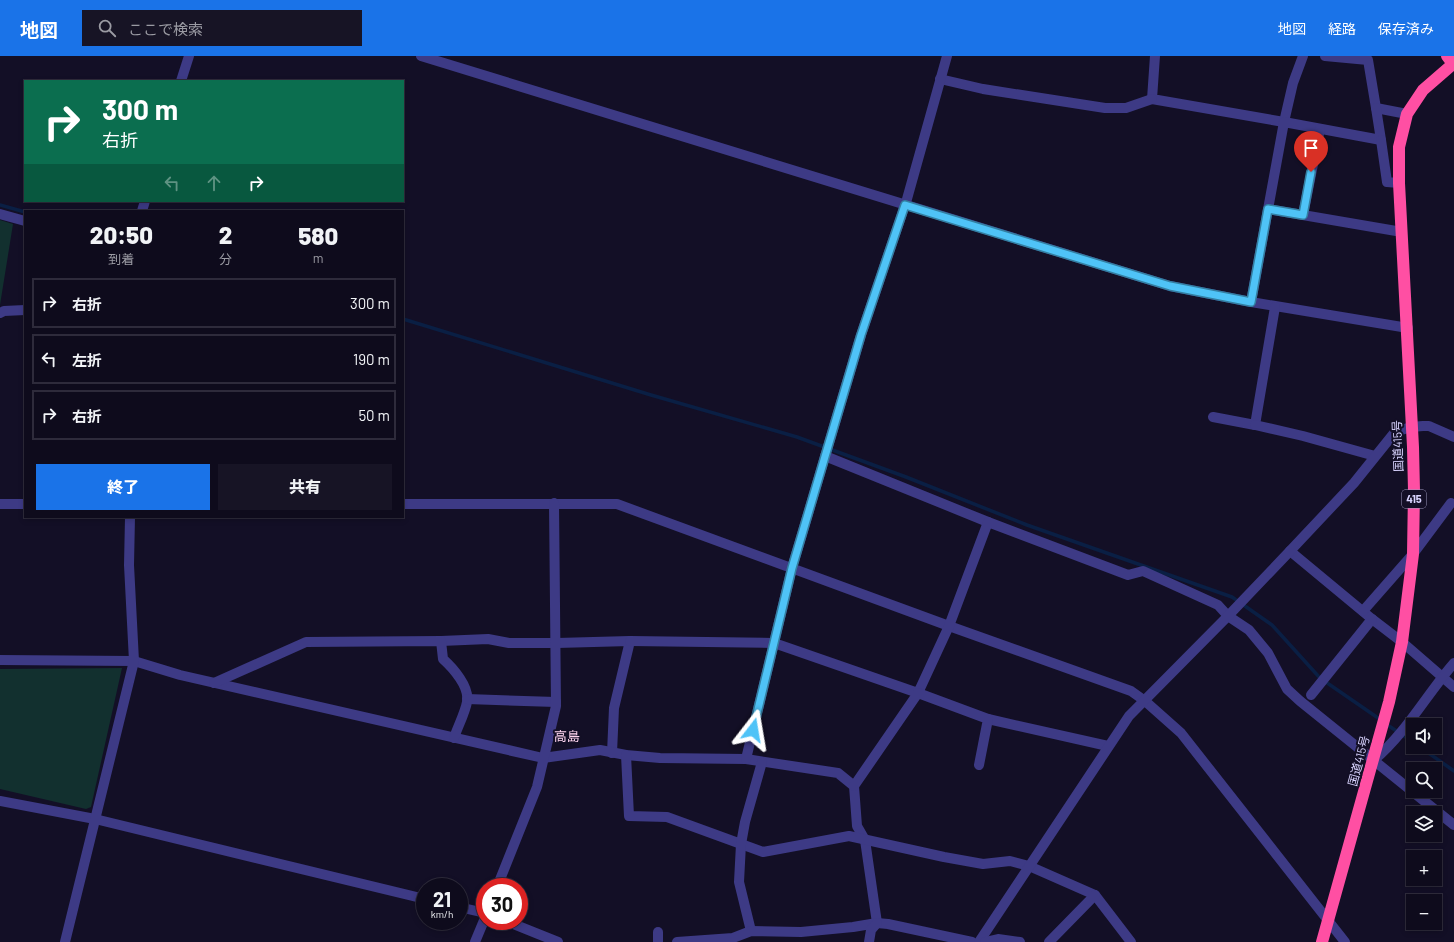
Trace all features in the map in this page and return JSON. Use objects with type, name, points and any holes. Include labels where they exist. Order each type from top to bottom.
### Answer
[{"type":"highway","name":"国道415号","points":[[1322,942],[1374,760],[1389,702],[1402,642],[1413,554],[1414,491],[1399,147],[1407,114],[1423,90],[1453,64],[1447,56]]},
{"type":"street","points":[[181,80],[189,56]]},
{"type":"street","points":[[421,56],[1170,286],[1275,307],[1408,328]]},
{"type":"street","points":[[746,759],[792,568],[861,335],[905,205],[947,56]]},
{"type":"street","points":[[1152,99],[1155,56]]},
{"type":"street","points":[[1251,302],[1284,122],[1293,83],[1303,56]]},
{"type":"street","points":[[1325,56],[1367,58],[1387,182],[1400,183]]},
{"type":"street","points":[[940,79],[983,89],[1105,108],[1126,108],[1152,99],[1380,140]]},
{"type":"street","points":[[1376,108],[1407,114]]},
{"type":"street","points":[[1303,215],[1320,129]]},
{"type":"street","points":[[1268,209],[1402,232]]},
{"type":"street","points":[[0,214],[24,221]]},
{"type":"street","points":[[1255,425],[1275,307]]},
{"type":"street","points":[[0,313],[4,311],[24,310]]},
{"type":"street","points":[[1213,417],[1303,436],[1375,456]]},
{"type":"street","points":[[979,942],[1129,716],[1228,616],[1354,483],[1395,432],[1411,427],[1429,426],[1454,437]]},
{"type":"street","points":[[825,456],[988,522],[1128,575],[1143,571],[1218,605],[1228,616],[1249,630],[1268,653],[1287,689],[1454,825]]},
{"type":"street","points":[[501,878],[537,788],[556,702],[554,503]]},
{"type":"street","points":[[1363,611],[1413,554],[1451,503]]},
{"type":"street","points":[[0,504],[24,504]]},
{"type":"street","points":[[404,504],[616,504],[1131,691],[1145,701],[1181,733],[1345,942]]},
{"type":"street","points":[[65,942],[134,661],[129,565],[130,518]]},
{"type":"street","points":[[869,942],[872,930],[877,923],[865,840],[857,826],[854,786],[918,693],[949,626],[988,522]]},
{"type":"street","points":[[1290,551],[1372,620],[1402,642],[1454,687]]},
{"type":"street","points":[[1311,695],[1372,620]]},
{"type":"street","points":[[214,682],[306,642],[488,640],[509,643],[630,641],[774,643],[988,719],[1108,746]]},
{"type":"street","points":[[441,641],[442,659],[452,667],[467,694],[467,699],[454,738]]},
{"type":"street","points":[[612,752],[614,708],[630,641]]},
{"type":"street","points":[[0,660],[134,661],[180,675],[543,758],[600,750],[626,755],[660,758],[746,759],[838,773],[854,786]]},
{"type":"street","points":[[1374,760],[1389,747],[1454,663]]},
{"type":"street","points":[[467,699],[556,702]]},
{"type":"street","points":[[978,765],[988,719]]},
{"type":"street","points":[[626,755],[629,816],[667,817],[763,852],[849,836],[983,864],[1010,861],[1029,866],[1095,895],[1131,942]]},
{"type":"street","points":[[751,931],[739,882],[741,844],[745,822],[762,762]]},
{"type":"street","points":[[0,800],[95,819],[416,897]]},
{"type":"street","points":[[1049,942],[1095,895]]},
{"type":"street","points":[[677,942],[733,938],[751,931],[801,932],[877,923],[972,942]]},
{"type":"street","points":[[475,942],[480,930]]},
{"type":"street","points":[[528,930],[558,942]]},
{"type":"street","points":[[985,942],[998,939],[1020,942]]},
{"type":"green space","points":[[0,220],[13,224],[0,305]]},
{"type":"green space","points":[[122,668],[91,807],[86,809],[0,789],[0,669]]},
{"type":"waterway","points":[[0,205],[24,212]]},
{"type":"waterway","points":[[404,319],[651,395],[797,437],[906,477],[1027,525],[1232,597],[1272,625],[1320,678],[1381,720]]},
{"type":"waterway","points":[[1386,724],[1406,737]]},
{"type":"waterway","points":[[1430,754],[1454,771]]},
{"type":"district","name":"高島","points":[[567,736]]},
{"type":"route","points":[[753,730],[792,568],[861,335],[905,205],[1170,286],[1251,302],[1268,209],[1303,215],[1311,172]]}]
